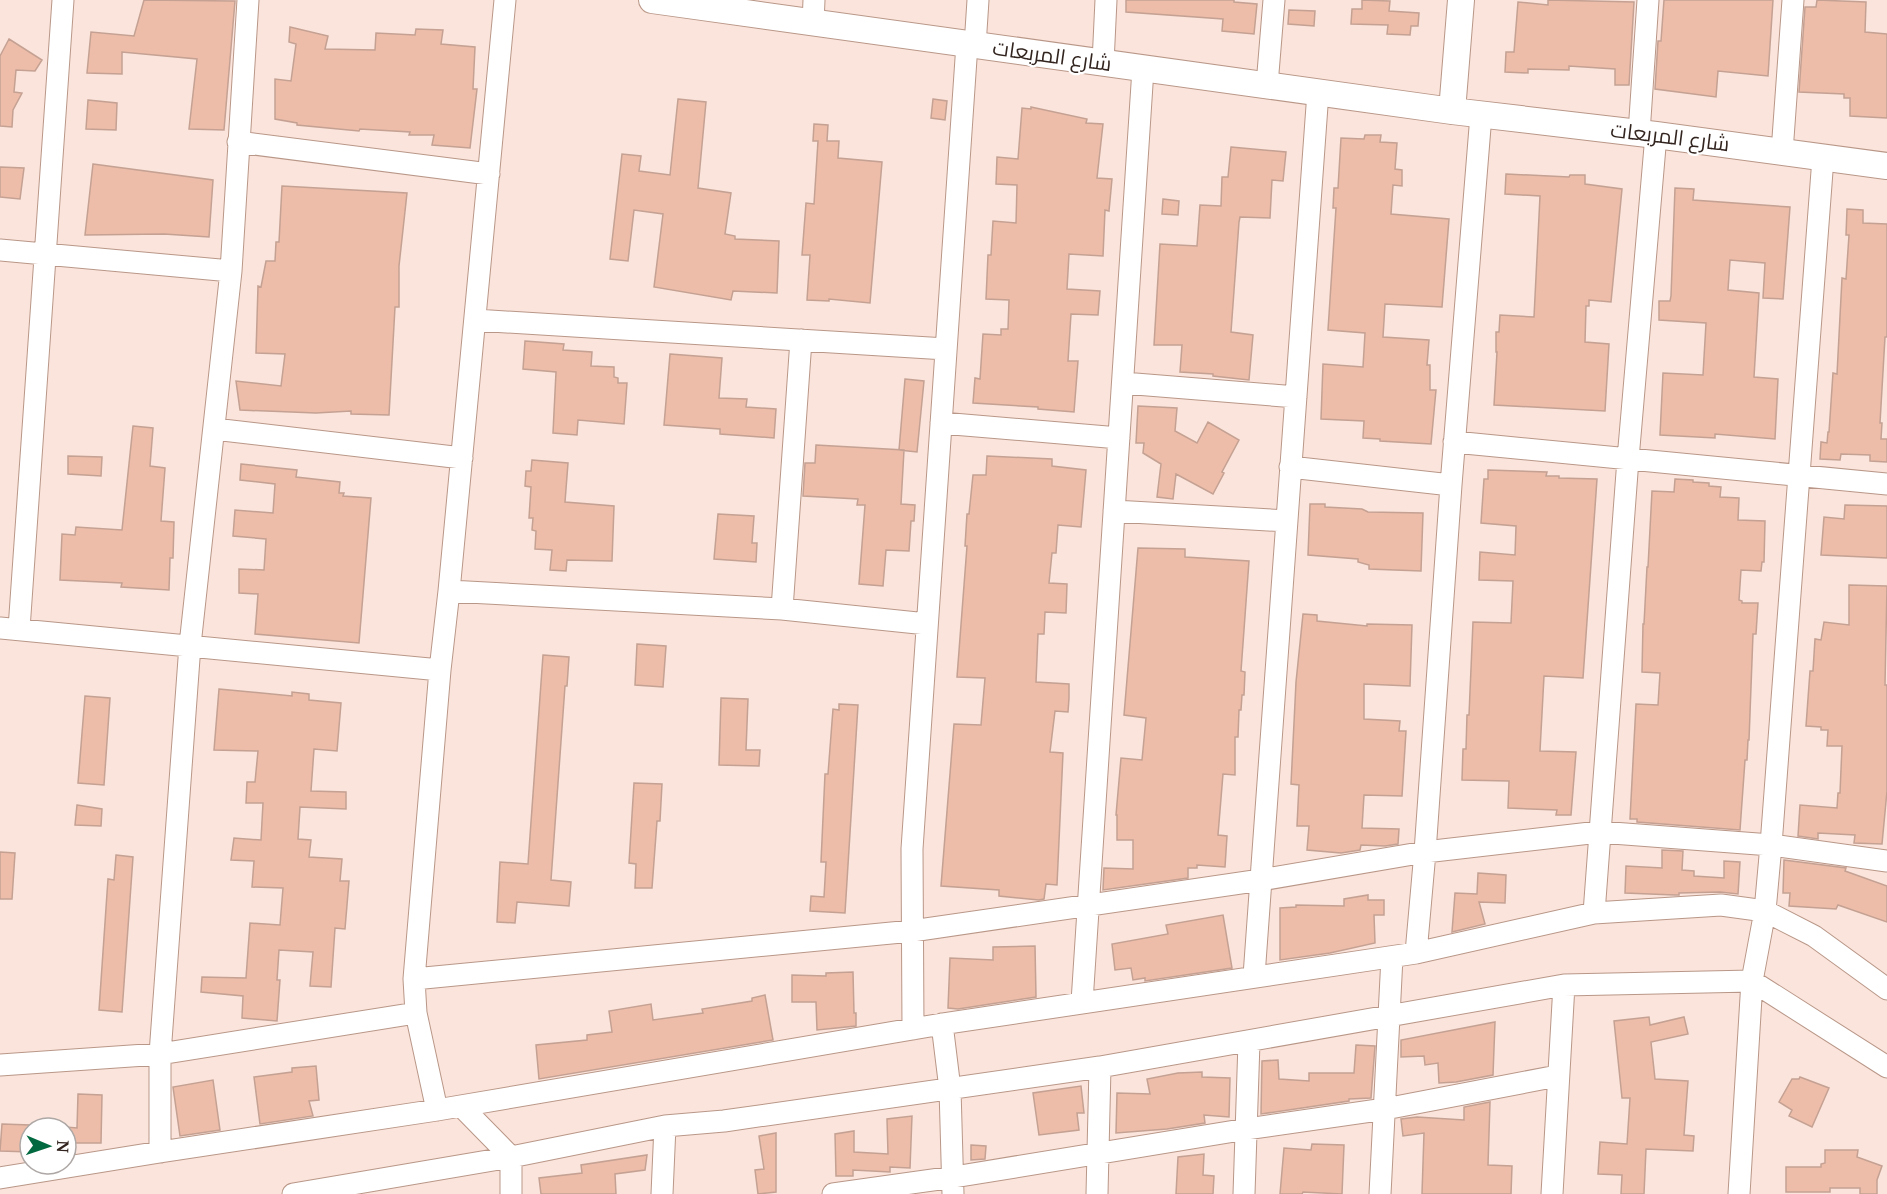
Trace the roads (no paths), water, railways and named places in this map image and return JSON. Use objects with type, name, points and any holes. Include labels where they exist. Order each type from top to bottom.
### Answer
[{"type":"street","points":[[63,0],[44,255],[10,629],[440,670]]},
{"type":"street","points":[[160,1152],[160,1054],[190,645],[231,270],[248,0]]},
{"type":"street","points":[[437,1110],[416,1013],[414,979],[440,670],[505,0]]},
{"type":"street","name":"شارع المربعات","points":[[652,0],[813,11],[971,45],[1481,115],[1647,134],[1887,166]]},
{"type":"street","points":[[913,1029],[912,849],[946,349],[971,45],[978,0]]},
{"type":"street","points":[[1102,63],[1106,0]]},
{"type":"street","points":[[1267,86],[1274,0]]},
{"type":"street","points":[[1452,111],[1461,0]]},
{"type":"street","points":[[1593,913],[1628,459],[1647,134],[1648,0]]},
{"type":"street","points":[[1782,152],[1793,0]]},
{"type":"street","points":[[1082,1002],[1143,69]]},
{"type":"street","points":[[1254,976],[1318,92]]},
{"type":"street","points":[[1416,953],[1481,115]]},
{"type":"street","points":[[238,142],[489,174]]},
{"type":"street","points":[[1739,1194],[1752,981],[1765,911],[1771,845],[1823,158]]},
{"type":"street","points":[[0,250],[231,270]]},
{"type":"street","points":[[475,321],[946,349]]},
{"type":"street","points":[[782,609],[801,340]]},
{"type":"street","points":[[1123,383],[1296,397]]},
{"type":"street","points":[[941,423],[1119,438]]},
{"type":"street","points":[[214,429],[462,458]]},
{"type":"street","points":[[1454,442],[1887,484]]},
{"type":"street","points":[[1290,467],[1451,485]]},
{"type":"street","points":[[1114,511],[1287,521]]},
{"type":"street","points":[[449,591],[782,609],[927,624]]},
{"type":"street","points":[[414,979],[912,931],[1261,880],[1425,852],[1599,831],[1771,845],[1887,861]]},
{"type":"street","points":[[0,1178],[437,1110],[942,1024],[1392,957],[1593,913],[1721,905],[1765,911],[1814,936],[1887,989]]},
{"type":"street","points":[[1380,1194],[1392,957]]},
{"type":"street","points":[[293,1194],[511,1157],[665,1126],[724,1121],[1100,1067],[1564,985],[1752,981],[1887,1067]]},
{"type":"street","points":[[1552,1194],[1564,985]]},
{"type":"street","points":[[0,1065],[160,1054],[416,1013]]},
{"type":"street","points":[[942,1024],[950,1089],[954,1186]]},
{"type":"street","points":[[1244,1194],[1249,1042]]},
{"type":"street","points":[[1097,1194],[1100,1067]]},
{"type":"street","points":[[833,1194],[954,1186],[1098,1153],[1385,1109],[1557,1076]]},
{"type":"street","points":[[460,1106],[511,1157],[511,1194]]},
{"type":"street","points":[[662,1194],[665,1126]]}]
